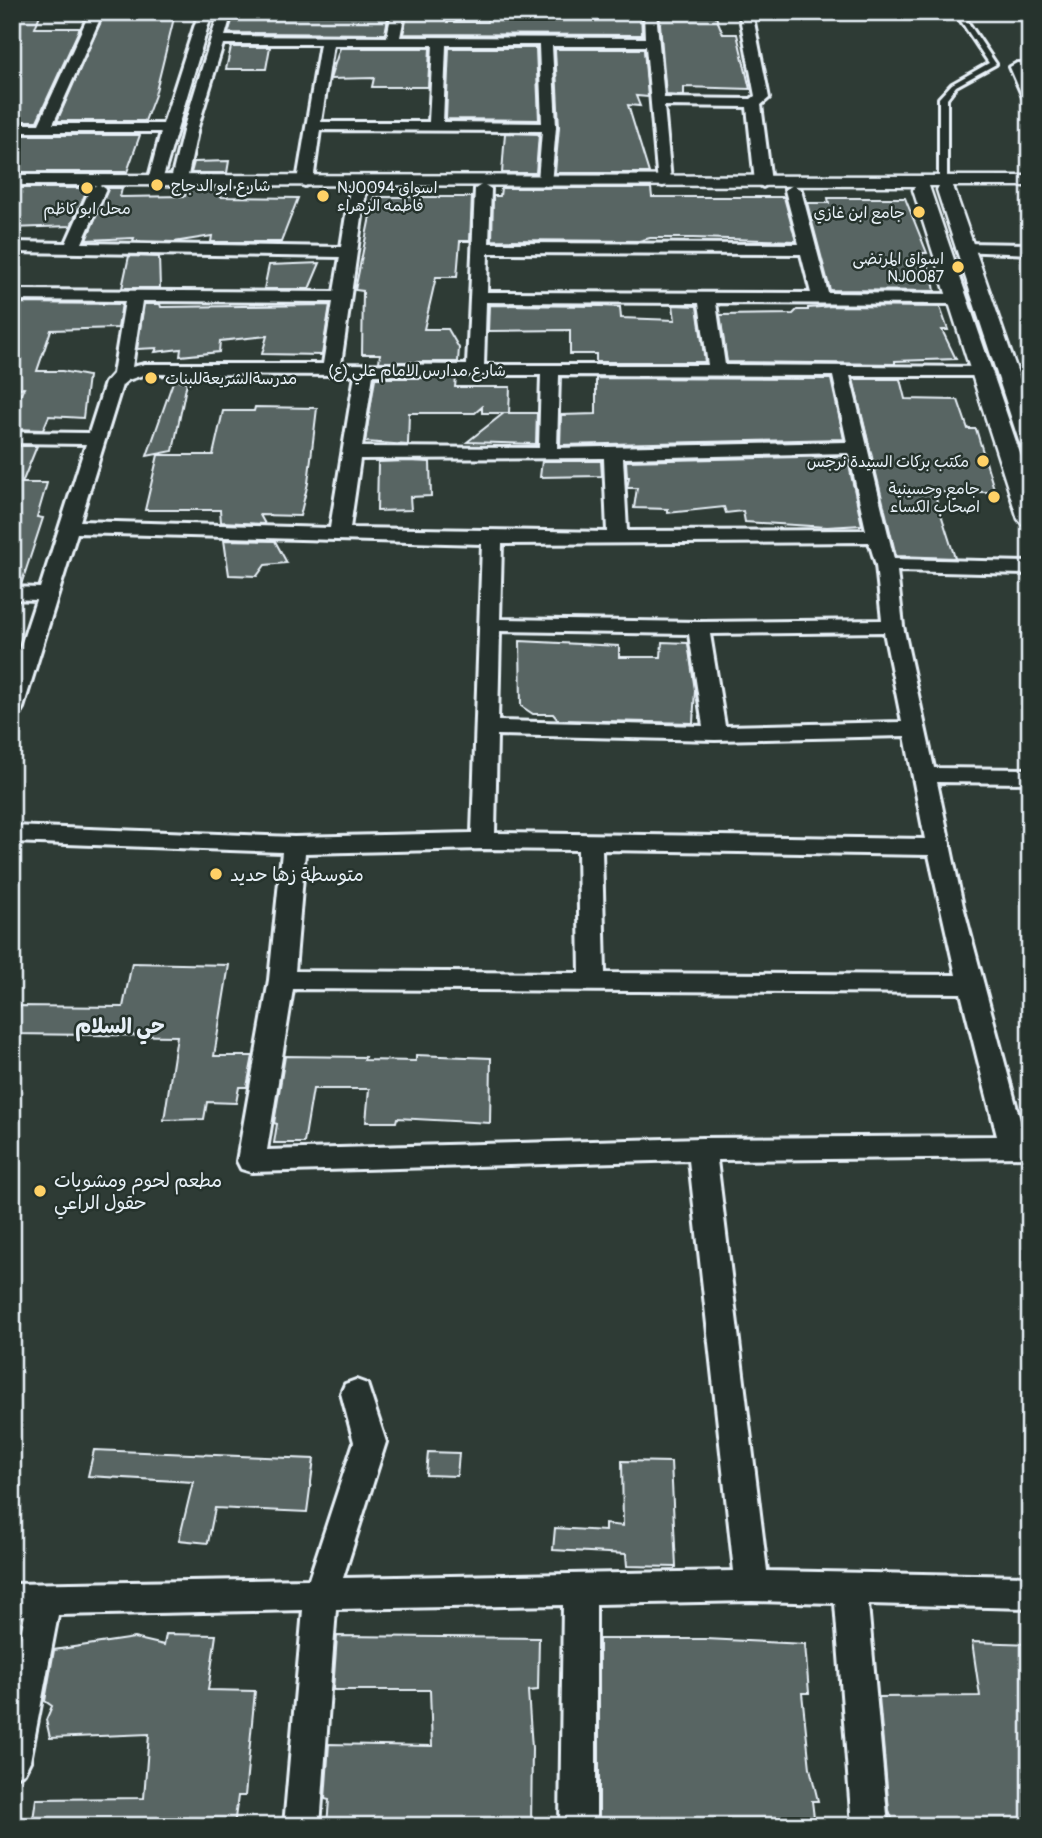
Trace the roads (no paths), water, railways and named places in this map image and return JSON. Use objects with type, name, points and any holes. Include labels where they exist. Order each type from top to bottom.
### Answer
[{"type":"street","points":[[44,128],[97,12]]},
{"type":"street","points":[[156,181],[169,128],[206,12]]},
{"type":"street","points":[[179,180],[191,127],[226,12]]},
{"type":"street","points":[[393,40],[399,12]]},
{"type":"street","points":[[650,12],[663,181]]},
{"type":"street","points":[[657,102],[754,103],[762,98],[746,12]]},
{"type":"street","points":[[218,40],[652,41]]},
{"type":"street","points":[[305,181],[327,40]]},
{"type":"street","points":[[436,127],[440,41]]},
{"type":"street","points":[[545,41],[549,127],[546,181]]},
{"type":"street","points":[[1030,67],[1017,67],[1030,97]]},
{"type":"street","points":[[754,103],[763,182]]},
{"type":"street","points":[[312,126],[549,127]]},
{"type":"street","points":[[12,128],[169,128]]},
{"type":"street","points":[[12,180],[763,182],[922,190],[944,186],[1030,181]]},
{"type":"street","points":[[12,188],[793,190],[827,186],[944,186],[1030,189]]},
{"type":"street","points":[[944,186],[964,248],[1021,390],[1030,441]]},
{"type":"street","points":[[71,249],[98,189]]},
{"type":"street","points":[[331,370],[358,189]]},
{"type":"street","points":[[475,370],[483,189]]},
{"type":"street","points":[[793,190],[821,299]]},
{"type":"street","points":[[922,190],[1030,519]]},
{"type":"street","points":[[12,247],[349,252]]},
{"type":"street","points":[[481,248],[807,249]]},
{"type":"street","points":[[964,248],[1030,248]]},
{"type":"street","points":[[12,295],[342,297]]},
{"type":"street","points":[[12,708],[114,383],[122,376],[134,296]]},
{"type":"street","points":[[478,297],[958,299]]},
{"type":"street","points":[[707,297],[717,370]]},
{"type":"street","name":"شارع مدارس الامام علي (ع)","points":[[122,376],[145,369],[981,370]]},
{"type":"street","points":[[339,535],[365,370]]},
{"type":"street","points":[[548,454],[550,370]]},
{"type":"street","points":[[294,845],[282,980],[251,1161],[702,1149],[1021,1146],[969,984],[893,626],[886,565],[877,536],[840,370]]},
{"type":"street","points":[[12,437],[97,439]]},
{"type":"street","points":[[351,453],[548,454],[859,447]]},
{"type":"street","points":[[613,453],[617,537]]},
{"type":"street","points":[[70,527],[492,538],[877,536]]},
{"type":"street","points":[[483,841],[492,538]]},
{"type":"street","points":[[886,565],[1030,568]]},
{"type":"street","points":[[12,593],[49,594]]},
{"type":"street","points":[[488,625],[699,628],[893,626]]},
{"type":"street","points":[[699,628],[715,733]]},
{"type":"street","points":[[486,728],[715,733],[914,729]]},
{"type":"street","points":[[925,775],[1030,776]]},
{"type":"street","points":[[12,834],[294,845],[483,841],[939,847]]},
{"type":"street","points":[[590,842],[593,982]]},
{"type":"street","points":[[282,980],[969,984]]},
{"type":"street","points":[[702,1149],[752,1586]]},
{"type":"street","points":[[302,1826],[321,1594],[370,1442],[356,1393]]},
{"type":"street","points":[[12,1760],[29,1600],[752,1586],[1030,1592]]},
{"type":"street","points":[[578,1826],[580,1589]]},
{"type":"street","points":[[850,1590],[870,1826]]},
{"type":"lane","points":[[944,186],[943,98],[954,85],[992,64],[958,12]]},
{"type":"place","name":"شارع ابو الدجاج","points":[[157,185]]},
{"type":"place","name":"محل ابو كاظم","points":[[87,188]]},
{"type":"place","name":"NJ0094 اسواق فاطمه الزهراء","points":[[323,196]]},
{"type":"place","name":"جامع ابن غازي","points":[[919,212]]},
{"type":"place","name":"اسواق المرتضى NJ0087","points":[[958,267]]},
{"type":"place","name":"مدرسةالشريعةللبنات","points":[[151,378]]},
{"type":"place","name":"مكتب بركات السيدة نرجس","points":[[983,461]]},
{"type":"place","name":"جامع وحسينية اصحاب الكساء","points":[[994,497]]},
{"type":"place","name":"متوسطة زها حديد","points":[[216,874]]},
{"type":"place","name":"مطعم لحوم ومشويات حقول الراعي","points":[[40,1191]]},
{"type":"district","name":"حي السلام","points":[[120,1026]]}]
